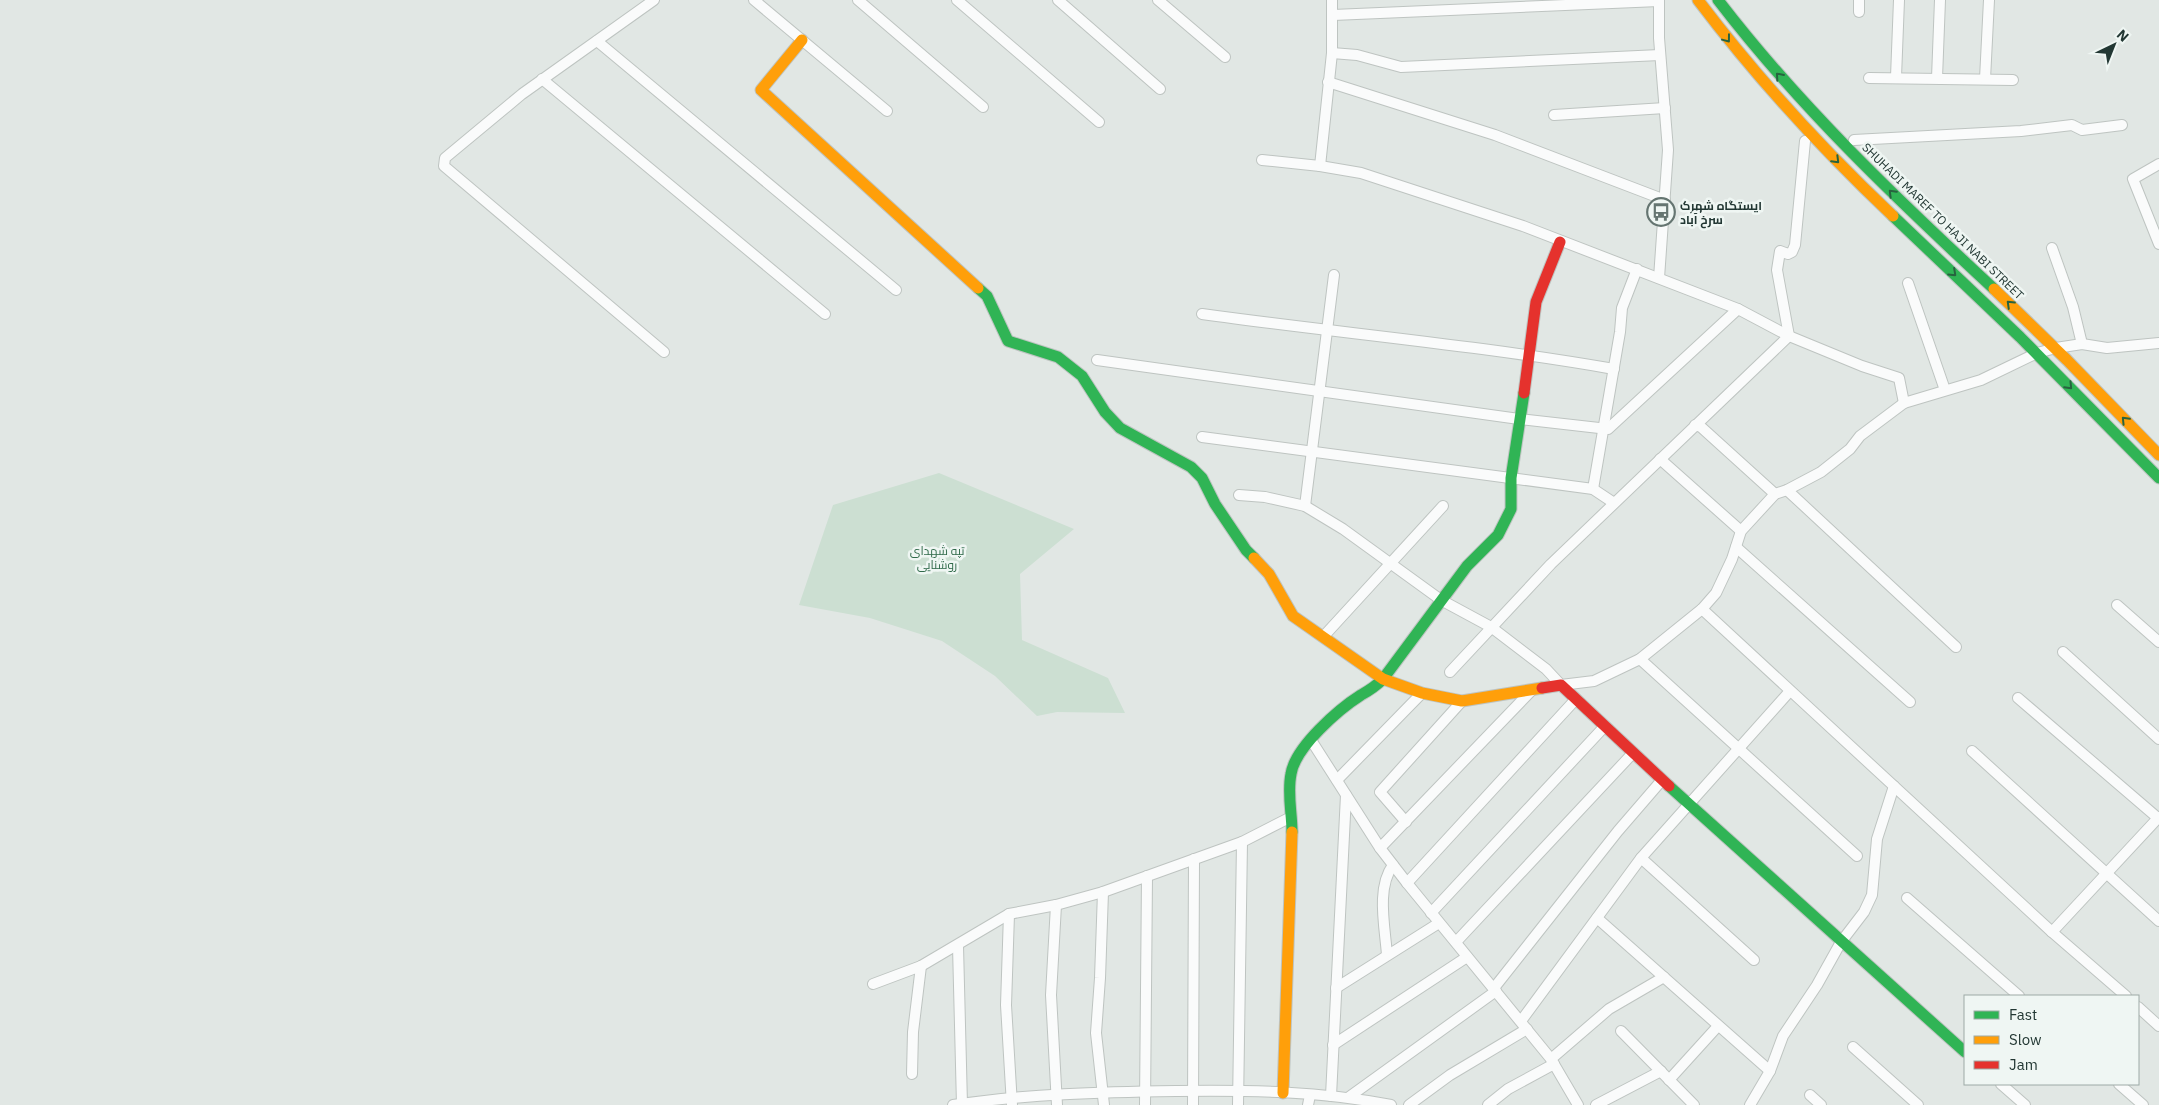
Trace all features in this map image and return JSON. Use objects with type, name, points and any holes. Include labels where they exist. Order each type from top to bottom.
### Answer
[{"type":"street","points":[[654,0],[522,94],[445,158],[444,166],[664,352]]},
{"type":"street","points":[[754,0],[887,112]]},
{"type":"street","points":[[858,0],[983,107]]},
{"type":"street","points":[[957,0],[1099,122]]},
{"type":"street","points":[[1058,0],[1160,89]]},
{"type":"street","points":[[1158,0],[1225,57]]},
{"type":"street","points":[[1320,166],[1332,53],[1332,0]]},
{"type":"street","points":[[1333,15],[1659,0],[1660,55],[1668,150],[1659,278]]},
{"type":"street","points":[[1698,0],[1729,44],[1792,116],[1890,214],[2037,353],[2159,478]]},
{"type":"street","name":"SHUHADI MAREF TO HAJI NABI STREET","points":[[1718,0],[1742,33],[1804,105],[1902,203],[2056,348],[2159,455]]},
{"type":"street","points":[[1858,12],[1859,0]]},
{"type":"street","points":[[1896,77],[1899,0]]},
{"type":"street","points":[[1937,78],[1940,0]]},
{"type":"street","points":[[1985,80],[1988,0]]},
{"type":"street","points":[[802,40],[761,90],[987,296],[1008,341],[1058,358],[1082,376],[1105,412],[1120,428],[1191,467],[1202,478],[1215,504],[1246,550],[1269,574],[1293,616],[1383,679],[1422,693],[1462,701],[1594,681],[1640,659],[1702,609],[1716,593],[1741,531],[1775,494],[1787,490],[1821,472],[1850,448],[1860,436],[1904,403],[1994,375],[2037,353],[2056,348],[2082,344],[2107,348],[2159,343]]},
{"type":"street","points":[[597,41],[896,290]]},
{"type":"street","points":[[1332,53],[1357,55],[1401,67],[1660,55]]},
{"type":"street","points":[[1869,78],[2013,80]]},
{"type":"street","points":[[542,80],[825,314]]},
{"type":"street","points":[[1328,82],[1495,135],[1665,200]]},
{"type":"street","points":[[1554,115],[1665,108]]},
{"type":"street","points":[[1854,140],[2020,131],[2072,125],[2082,130],[2122,125]]},
{"type":"street","points":[[1789,336],[1777,270],[1780,251],[1788,254],[1792,252],[1795,244],[1805,141]]},
{"type":"street","points":[[1262,160],[1320,166],[1361,173],[1523,226],[1560,242],[1637,269],[1738,309],[1789,336],[1862,366],[1899,378],[1904,403]]},
{"type":"street","points":[[2159,164],[2132,179],[2159,244]]},
{"type":"street","points":[[1283,1093],[1286,959],[1292,832],[1288,790],[1293,764],[1300,750],[1311,740],[1314,734],[1361,695],[1373,689],[1383,679],[1467,566],[1498,536],[1511,509],[1511,478],[1536,302],[1560,242]]},
{"type":"street","points":[[2052,248],[2073,307],[2082,344]]},
{"type":"street","points":[[1593,489],[1614,369],[1622,308],[1637,269]]},
{"type":"street","points":[[1305,506],[1310,451],[1334,275]]},
{"type":"street","points":[[1908,283],[1944,390]]},
{"type":"street","points":[[1097,360],[1519,419],[1608,429],[1738,309]]},
{"type":"street","points":[[1202,314],[1326,331],[1530,354],[1614,369]]},
{"type":"street","points":[[1450,672],[1551,564],[1789,336]]},
{"type":"street","points":[[1695,425],[1701,427],[1775,494]]},
{"type":"street","points":[[1202,437],[1593,489],[1614,503]]},
{"type":"street","points":[[1660,459],[1741,531]]},
{"type":"street","points":[[1787,490],[1956,647]]},
{"type":"street","points":[[1238,495],[1265,497],[1305,506],[1343,529],[1441,600],[1491,628],[1546,669],[1689,805],[1964,1051]]},
{"type":"street","points":[[1323,637],[1443,506]]},
{"type":"street","points":[[1736,547],[1910,702]]},
{"type":"street","points":[[2117,605],[2159,642]]},
{"type":"street","points":[[1702,609],[2052,932],[2125,995]]},
{"type":"street","points":[[2063,652],[2159,739]]},
{"type":"street","points":[[1640,659],[1856,856]]},
{"type":"street","points":[[1380,848],[1533,689]]},
{"type":"street","points":[[1409,1105],[1524,1025],[1597,918],[1641,858],[1790,691]]},
{"type":"street","points":[[1337,780],[1422,693]]},
{"type":"street","points":[[2018,698],[2159,818],[2105,873],[2052,932]]},
{"type":"street","points":[[1406,883],[1576,699]]},
{"type":"street","points":[[1406,822],[1380,792],[1462,701]]},
{"type":"street","points":[[1431,913],[1605,726]]},
{"type":"street","points":[[1311,740],[1380,848],[1406,883],[1524,1025],[1552,1062],[1578,1105]]},
{"type":"street","points":[[1972,751],[2159,921]]},
{"type":"street","points":[[1456,942],[1634,753]]},
{"type":"street","points":[[1355,1100],[1495,989],[1618,830],[1662,780]]},
{"type":"street","points":[[1750,1105],[1770,1071],[1783,1036],[1817,985],[1837,938],[1864,912],[1872,895],[1877,839],[1894,786]]},
{"type":"street","points":[[1331,1096],[1346,795]]},
{"type":"street","points":[[873,984],[921,966],[958,946],[1009,914],[1056,905],[1103,892],[1242,842],[1290,818]]},
{"type":"street","points":[[1238,1105],[1242,842]]},
{"type":"street","points":[[1641,858],[1754,960]]},
{"type":"street","points":[[1193,1105],[1194,860]]},
{"type":"street","points":[[1387,955],[1383,899],[1386,874],[1393,865]]},
{"type":"street","points":[[1145,1105],[1147,876]]},
{"type":"street","points":[[1103,892],[1096,1033],[1104,1105]]},
{"type":"street","points":[[1907,898],[2018,995]]},
{"type":"street","points":[[1056,905],[1051,995],[1057,1105]]},
{"type":"street","points":[[1009,914],[1006,1005],[1012,1101]]},
{"type":"street","points":[[1597,918],[1770,1071]]},
{"type":"street","points":[[1336,988],[1439,923]]},
{"type":"street","points":[[958,946],[959,1105],[1012,1101],[1057,1094],[1144,1091],[1283,1093],[1309,1100],[1331,1096],[1391,1105]]},
{"type":"street","points":[[1333,1044],[1468,956]]},
{"type":"street","points":[[912,1074],[913,1032],[921,966]]},
{"type":"street","points":[[1488,1105],[1552,1062],[1609,1010],[1664,977]]},
{"type":"street","points":[[2139,1008],[2159,1026]]},
{"type":"street","points":[[1669,1080],[1718,1026]]},
{"type":"street","points":[[1621,1031],[1693,1105]]},
{"type":"street","points":[[1853,1047],[1918,1105]]},
{"type":"street","points":[[1596,1105],[1661,1071]]},
{"type":"street","points":[[2002,1085],[2025,1105]]},
{"type":"street","points":[[2120,1085],[2143,1105]]},
{"type":"street","points":[[1810,1095],[1821,1105]]},
{"type":"green space","name":"تپه شهدای روشنایی","points":[[939,473],[1074,529],[1020,574],[1022,640],[1108,678],[1125,713],[1057,712],[1037,716],[995,676],[942,641],[870,618],[799,605],[833,505]]},
{"type":"traffic: fast","points":[[1718,0],[1782,78],[1850,150],[1885,186],[1994,289]]},
{"type":"traffic: fast","points":[[1893,216],[2020,337],[2159,478]]},
{"type":"traffic: fast","points":[[978,288],[987,296],[1008,341],[1058,357],[1082,376],[1105,412],[1120,428],[1191,467],[1202,478],[1215,504],[1246,550],[1254,558]]},
{"type":"traffic: fast","points":[[1292,832],[1290,781],[1294,763],[1301,752],[1330,719],[1383,679],[1467,566],[1498,535],[1511,509],[1511,478],[1524,393]]},
{"type":"traffic: fast","points":[[1669,786],[1964,1051]]},
{"type":"traffic: slow","points":[[1698,0],[1743,57],[1791,112],[1893,216]]},
{"type":"traffic: slow","points":[[802,40],[761,90],[978,288]]},
{"type":"traffic: slow","points":[[1994,289],[2067,360],[2159,455]]},
{"type":"traffic: slow","points":[[1254,558],[1269,574],[1293,616],[1383,679],[1422,693],[1462,701],[1542,688]]},
{"type":"traffic: slow","points":[[1283,1093],[1292,832]]},
{"type":"traffic: jam","points":[[1524,393],[1536,302],[1560,242]]},
{"type":"traffic: jam","points":[[1542,688],[1561,685],[1669,786]]},
{"type":"place","name":"ایستگاه شهرک سرخ آباد","points":[[1661,212]]}]
